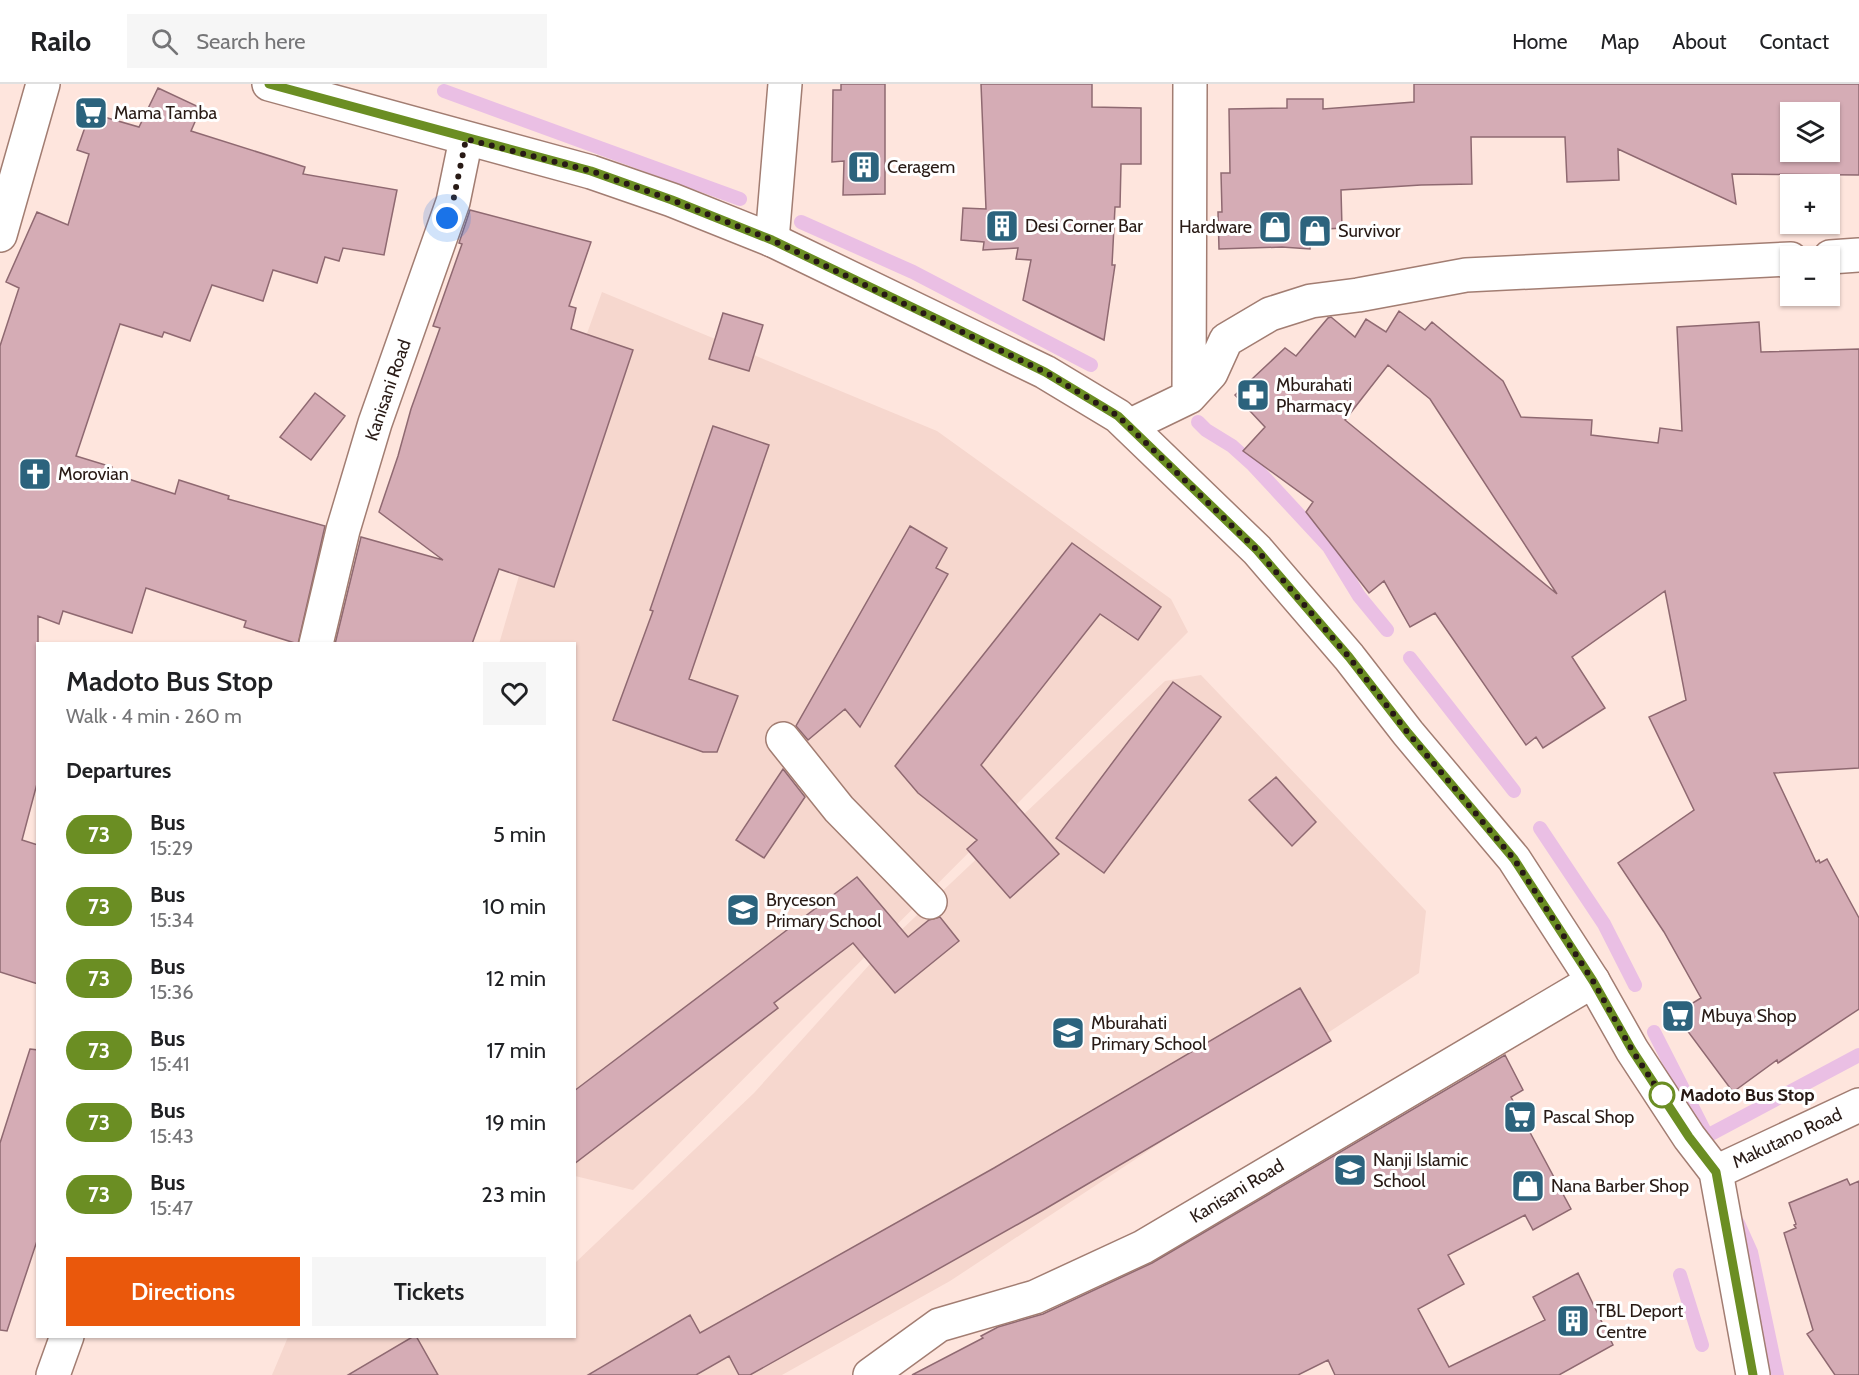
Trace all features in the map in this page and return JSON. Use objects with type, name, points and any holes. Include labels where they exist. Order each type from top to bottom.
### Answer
[{"type":"street","points":[[0,235],[43,84]]},
{"type":"street","points":[[269,84],[591,171],[672,200],[772,240],[1045,372],[1118,416],[1257,550],[1349,657],[1408,733],[1514,859],[1593,981],[1632,1050],[1689,1137],[1716,1172],[1751,1374]]},
{"type":"street","points":[[772,240],[785,84]]},
{"type":"street","points":[[1189,397],[1190,84]]},
{"type":"street","name":"Kanisani Road","points":[[316,642],[343,530],[362,466],[453,202],[466,139]]},
{"type":"street","points":[[1840,256],[1859,255]]},
{"type":"street","points":[[1129,426],[1189,397],[1211,373],[1226,340],[1270,314],[1311,301],[1359,295],[1466,275],[1780,260]]},
{"type":"street","points":[[783,739],[839,809],[930,902]]},
{"type":"street","name":"Kanisani Road","points":[[870,1375],[939,1325],[1035,1297],[1143,1247],[1593,981]]},
{"type":"street","name":"Makutano Road","points":[[1716,1172],[1859,1105]]},
{"type":"street","points":[[53,1375],[66,1338]]},
{"type":"shaded area","name":"Bryceson Primary School","points":[[602,292],[937,431],[1171,599],[1188,632],[633,1190],[576,1176],[576,642],[500,642],[581,350]]},
{"type":"shaded area","name":"Mburahati Primary School","points":[[1201,675],[1426,911],[1419,973],[950,1281],[782,1375],[272,1375],[288,1338],[576,1338],[576,1262],[754,1093],[897,934],[1165,681]]},
{"type":"building","points":[[841,84],[885,84],[885,194],[843,195],[844,161],[832,162],[833,90],[841,90]]},
{"type":"building","points":[[981,84],[1092,84],[1092,107],[1141,108],[1141,164],[1121,164],[1120,207],[1115,207],[1112,265],[1115,265],[1104,340],[1023,300],[1031,260],[1016,259],[1018,248],[983,250],[984,242],[961,240],[963,208],[986,209]]},
{"type":"building","points":[[1414,84],[1859,84],[1859,175],[1732,174],[1736,204],[1618,149],[1619,180],[1567,182],[1565,137],[1471,137],[1472,184],[1341,190],[1342,228],[1311,230],[1310,249],[1282,247],[1219,249],[1218,212],[1222,212],[1221,173],[1230,173],[1229,109],[1287,108],[1287,99],[1323,99],[1323,109],[1414,102]]},
{"type":"building","points":[[158,88],[201,108],[191,131],[305,167],[303,174],[397,190],[384,255],[343,248],[339,261],[325,257],[317,283],[273,270],[263,301],[212,285],[190,341],[164,332],[162,337],[120,324],[76,456],[112,467],[110,473],[175,494],[179,480],[229,496],[228,499],[325,526],[298,642],[292,642],[244,627],[246,621],[146,588],[132,633],[63,611],[59,624],[38,616],[36,788],[22,840],[36,844],[36,983],[0,972],[0,346],[19,288],[6,282],[37,212],[68,225],[89,154],[77,150],[90,113],[139,127]]},
{"type":"building","points":[[470,210],[591,242],[569,306],[576,308],[571,329],[633,350],[554,587],[499,569],[473,642],[335,642],[361,537],[443,560],[379,512],[411,409],[440,328],[433,326],[462,244],[459,243]]},
{"type":"building","points":[[1399,311],[1425,330],[1432,322],[1503,381],[1521,417],[1592,420],[1591,435],[1658,443],[1660,428],[1682,431],[1677,327],[1759,322],[1761,352],[1859,349],[1859,768],[1774,773],[1816,862],[1819,860],[1820,863],[1827,859],[1859,918],[1859,1009],[1778,1063],[1777,1060],[1733,1092],[1675,1014],[1701,998],[1664,932],[1618,863],[1694,810],[1649,717],[1686,700],[1665,591],[1572,657],[1605,708],[1543,748],[1536,737],[1526,745],[1435,613],[1410,627],[1384,581],[1369,593],[1306,512],[1313,502],[1243,451],[1265,427],[1235,395],[1285,348],[1296,356],[1331,317],[1355,337],[1366,319],[1386,332]],"holes":[[[1388,365],[1430,399],[1557,594],[1345,420]]]},
{"type":"building","points":[[723,313],[763,325],[749,371],[709,359]]},
{"type":"building","points":[[315,393],[345,416],[311,460],[280,437]]},
{"type":"building","points":[[713,426],[769,445],[689,679],[738,696],[717,752],[703,752],[613,720],[653,611],[650,610]]},
{"type":"building","points":[[910,526],[947,548],[936,568],[948,574],[860,727],[845,709],[808,740],[796,726]]},
{"type":"building","points":[[1072,543],[1161,607],[1138,640],[1100,614],[981,765],[1059,854],[1010,898],[967,849],[977,840],[918,793],[895,766]]},
{"type":"building","points":[[1173,682],[1221,717],[1104,873],[1056,838]]},
{"type":"building","points":[[783,769],[805,797],[764,858],[736,840]]},
{"type":"building","points":[[1276,777],[1316,822],[1292,846],[1249,800]]},
{"type":"building","points":[[857,877],[908,937],[929,920],[940,917],[959,941],[895,993],[853,943],[774,1003],[778,1008],[576,1162],[576,1089]]},
{"type":"building","points":[[1300,988],[1331,1041],[1045,1209],[750,1375],[739,1375],[729,1356],[696,1375],[588,1375],[690,1315],[700,1333],[994,1168]]},
{"type":"building","points":[[30,1049],[36,1050],[36,1244],[7,1331],[0,1330],[0,1143]]},
{"type":"building","points":[[1505,1055],[1523,1090],[1511,1097],[1571,1209],[1533,1230],[1525,1215],[1448,1255],[1464,1284],[1418,1309],[1449,1367],[1545,1320],[1533,1297],[1578,1273],[1613,1345],[1559,1375],[1335,1375],[1328,1360],[1298,1375],[912,1375],[983,1338],[981,1336],[998,1327],[1043,1314],[1152,1263]]},
{"type":"building","points":[[1847,1179],[1850,1185],[1859,1181],[1859,1375],[1835,1375],[1807,1334],[1813,1330],[1784,1233],[1796,1228],[1789,1203]]},
{"type":"building","points":[[411,1338],[417,1338],[438,1375],[348,1375]]},
{"type":"waterway","points":[[444,91],[740,199]]},
{"type":"waterway","points":[[801,222],[913,272],[1091,365]]},
{"type":"waterway","points":[[1198,422],[1206,430],[1232,446],[1252,464],[1329,547],[1359,596],[1387,630]]},
{"type":"waterway","points":[[1410,658],[1514,791]]},
{"type":"waterway","points":[[1540,828],[1604,924],[1635,985]]},
{"type":"waterway","points":[[1654,1032],[1707,1136],[1859,1055]]},
{"type":"waterway","points":[[1738,1223],[1751,1252],[1777,1375]]},
{"type":"waterway","points":[[1680,1275],[1702,1345]]},
{"type":"bus line","name":"73","points":[[269,84],[591,171],[672,200],[772,240],[939,320],[1045,372],[1118,416],[1257,550],[1349,657],[1408,733],[1514,859],[1593,981],[1632,1050],[1689,1137],[1716,1172],[1753,1375]]},
{"type":"place","name":"Mama Tamba","points":[[91,113]]},
{"type":"place","name":"Ceragem","points":[[864,167]]},
{"type":"place","name":"Desi Corner Bar","points":[[1002,226]]},
{"type":"place","name":"Hardware","points":[[1275,227]]},
{"type":"place","name":"Survivor","points":[[1315,231]]},
{"type":"place","name":"Mburahati Pharmacy","points":[[1253,395]]},
{"type":"place","name":"Morovian","points":[[35,474]]},
{"type":"place","name":"Bryceson Primary School","points":[[743,910]]},
{"type":"place","name":"Mbuya Shop","points":[[1678,1016]]},
{"type":"place","name":"Mburahati Primary School","points":[[1068,1033]]},
{"type":"place","name":"Madoto Bus Stop","points":[[1662,1095]]},
{"type":"place","name":"Pascal Shop","points":[[1520,1117]]},
{"type":"place","name":"Nanji Islamic School","points":[[1350,1170]]},
{"type":"place","name":"Nana Barber Shop","points":[[1528,1186]]},
{"type":"place","name":"TBL Deport Centre","points":[[1573,1321]]},
{"type":"route","points":[[447,218],[453,202],[466,139],[591,171],[772,240],[1045,372],[1118,416],[1257,550],[1349,657],[1408,733],[1514,859],[1593,981],[1632,1050],[1664,1099],[1662,1095]]}]
